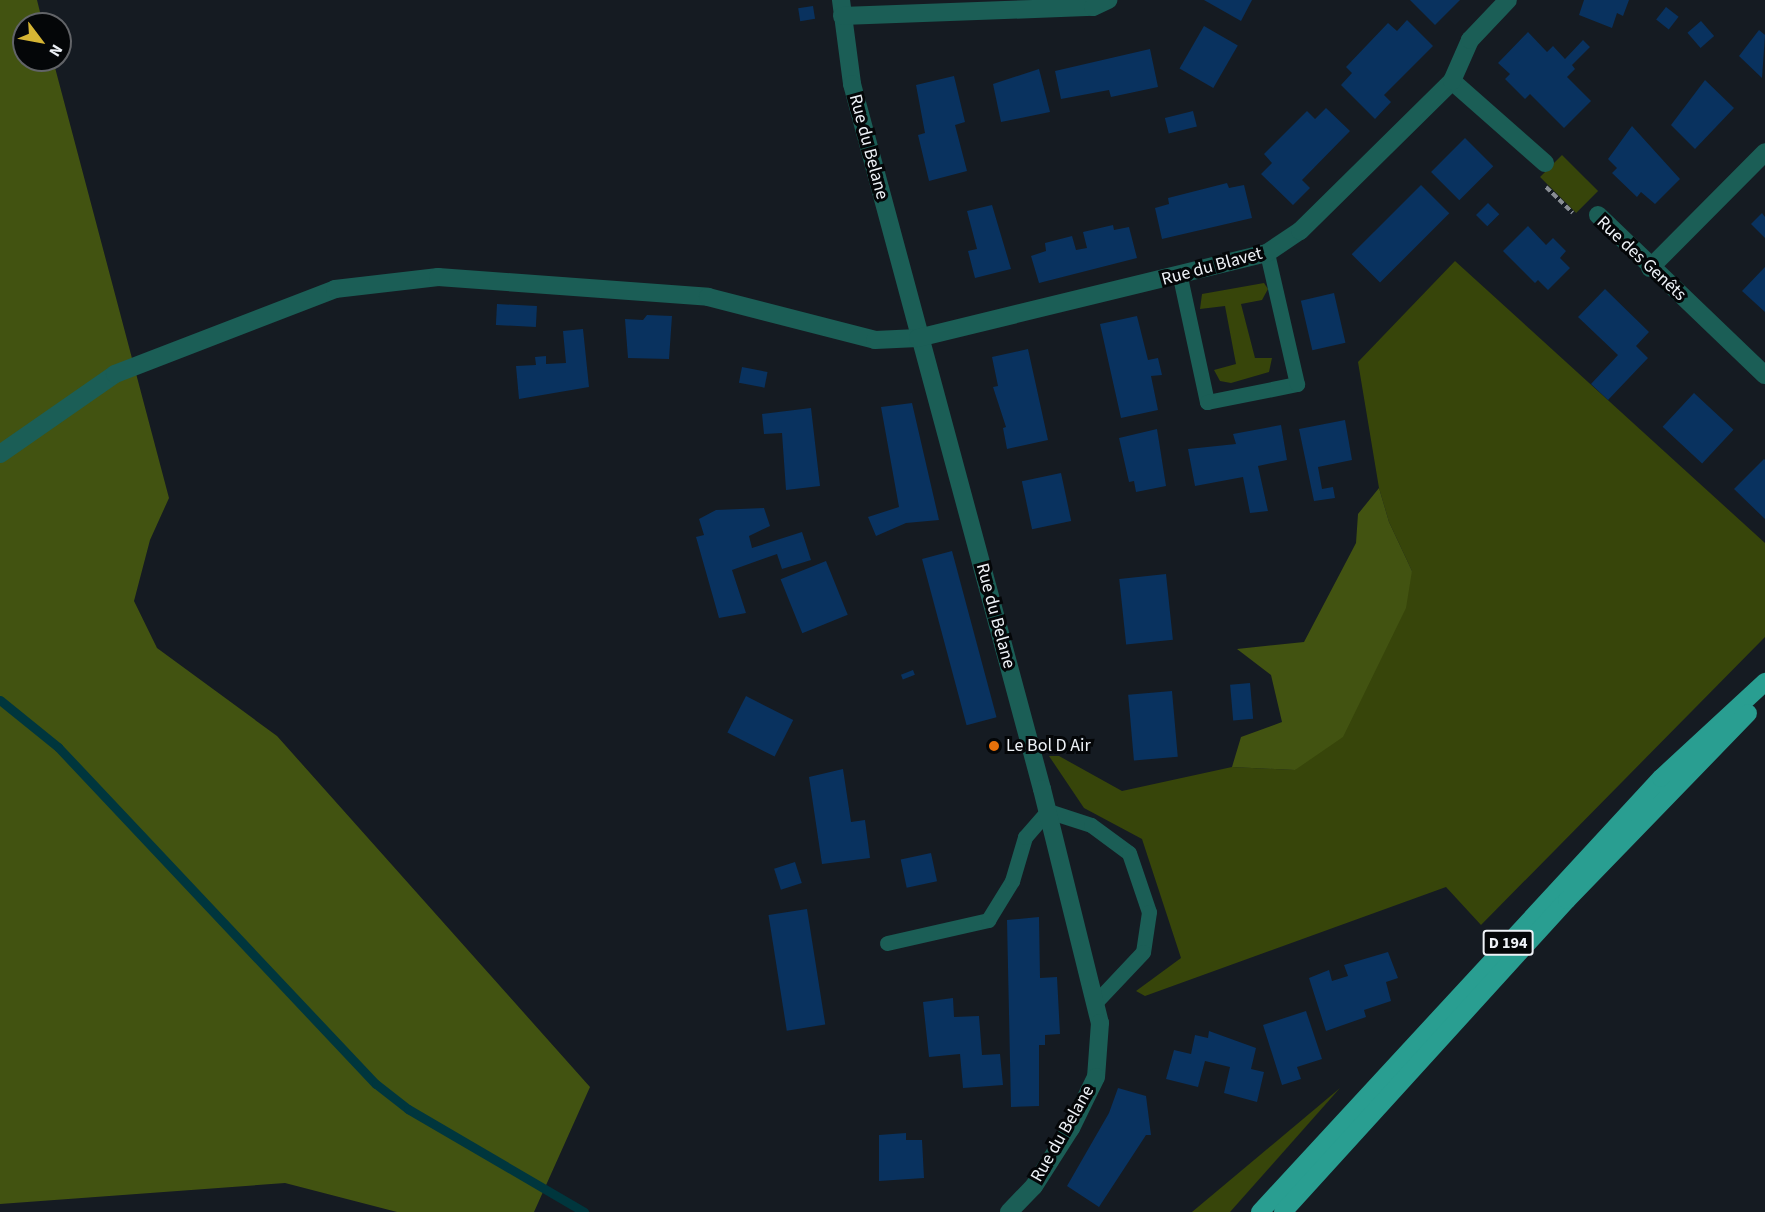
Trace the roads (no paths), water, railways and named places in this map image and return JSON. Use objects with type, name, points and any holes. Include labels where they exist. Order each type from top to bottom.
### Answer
[{"type":"main road","name":"D 194","points":[[1260,1212],[1661,778],[1765,682]]},
{"type":"main road","name":"D 194","points":[[1283,1212],[1568,900],[1765,696]]},
{"type":"street","points":[[841,8],[1093,8],[1108,0]]},
{"type":"street","name":"Rue du Blavet","points":[[0,454],[115,374],[335,289],[438,277],[708,297],[875,340],[918,338],[1180,277],[1267,253],[1300,231],[1452,81],[1470,40],[1508,0]]},
{"type":"street","name":"Rue du Belane","points":[[841,8],[852,84],[918,338],[1048,811],[1100,1023],[1096,1077],[1071,1128],[1034,1186],[1009,1212]]},
{"type":"street","points":[[1452,81],[1545,164]]},
{"type":"street","points":[[1650,268],[1765,152]]},
{"type":"street","name":"Rue des Genêts","points":[[1598,215],[1650,268],[1765,375]]},
{"type":"lane","points":[[1180,277],[1208,402],[1297,384],[1267,253]]},
{"type":"lane","points":[[887,943],[988,920],[1012,881],[1025,837],[1048,811],[1091,825],[1129,853],[1149,912],[1143,952],[1095,1003]]},
{"type":"waterway","points":[[0,700],[58,747],[376,1084],[408,1109],[584,1212]]},
{"type":"place","name":"Le Bol D Air","points":[[994,746]]}]
